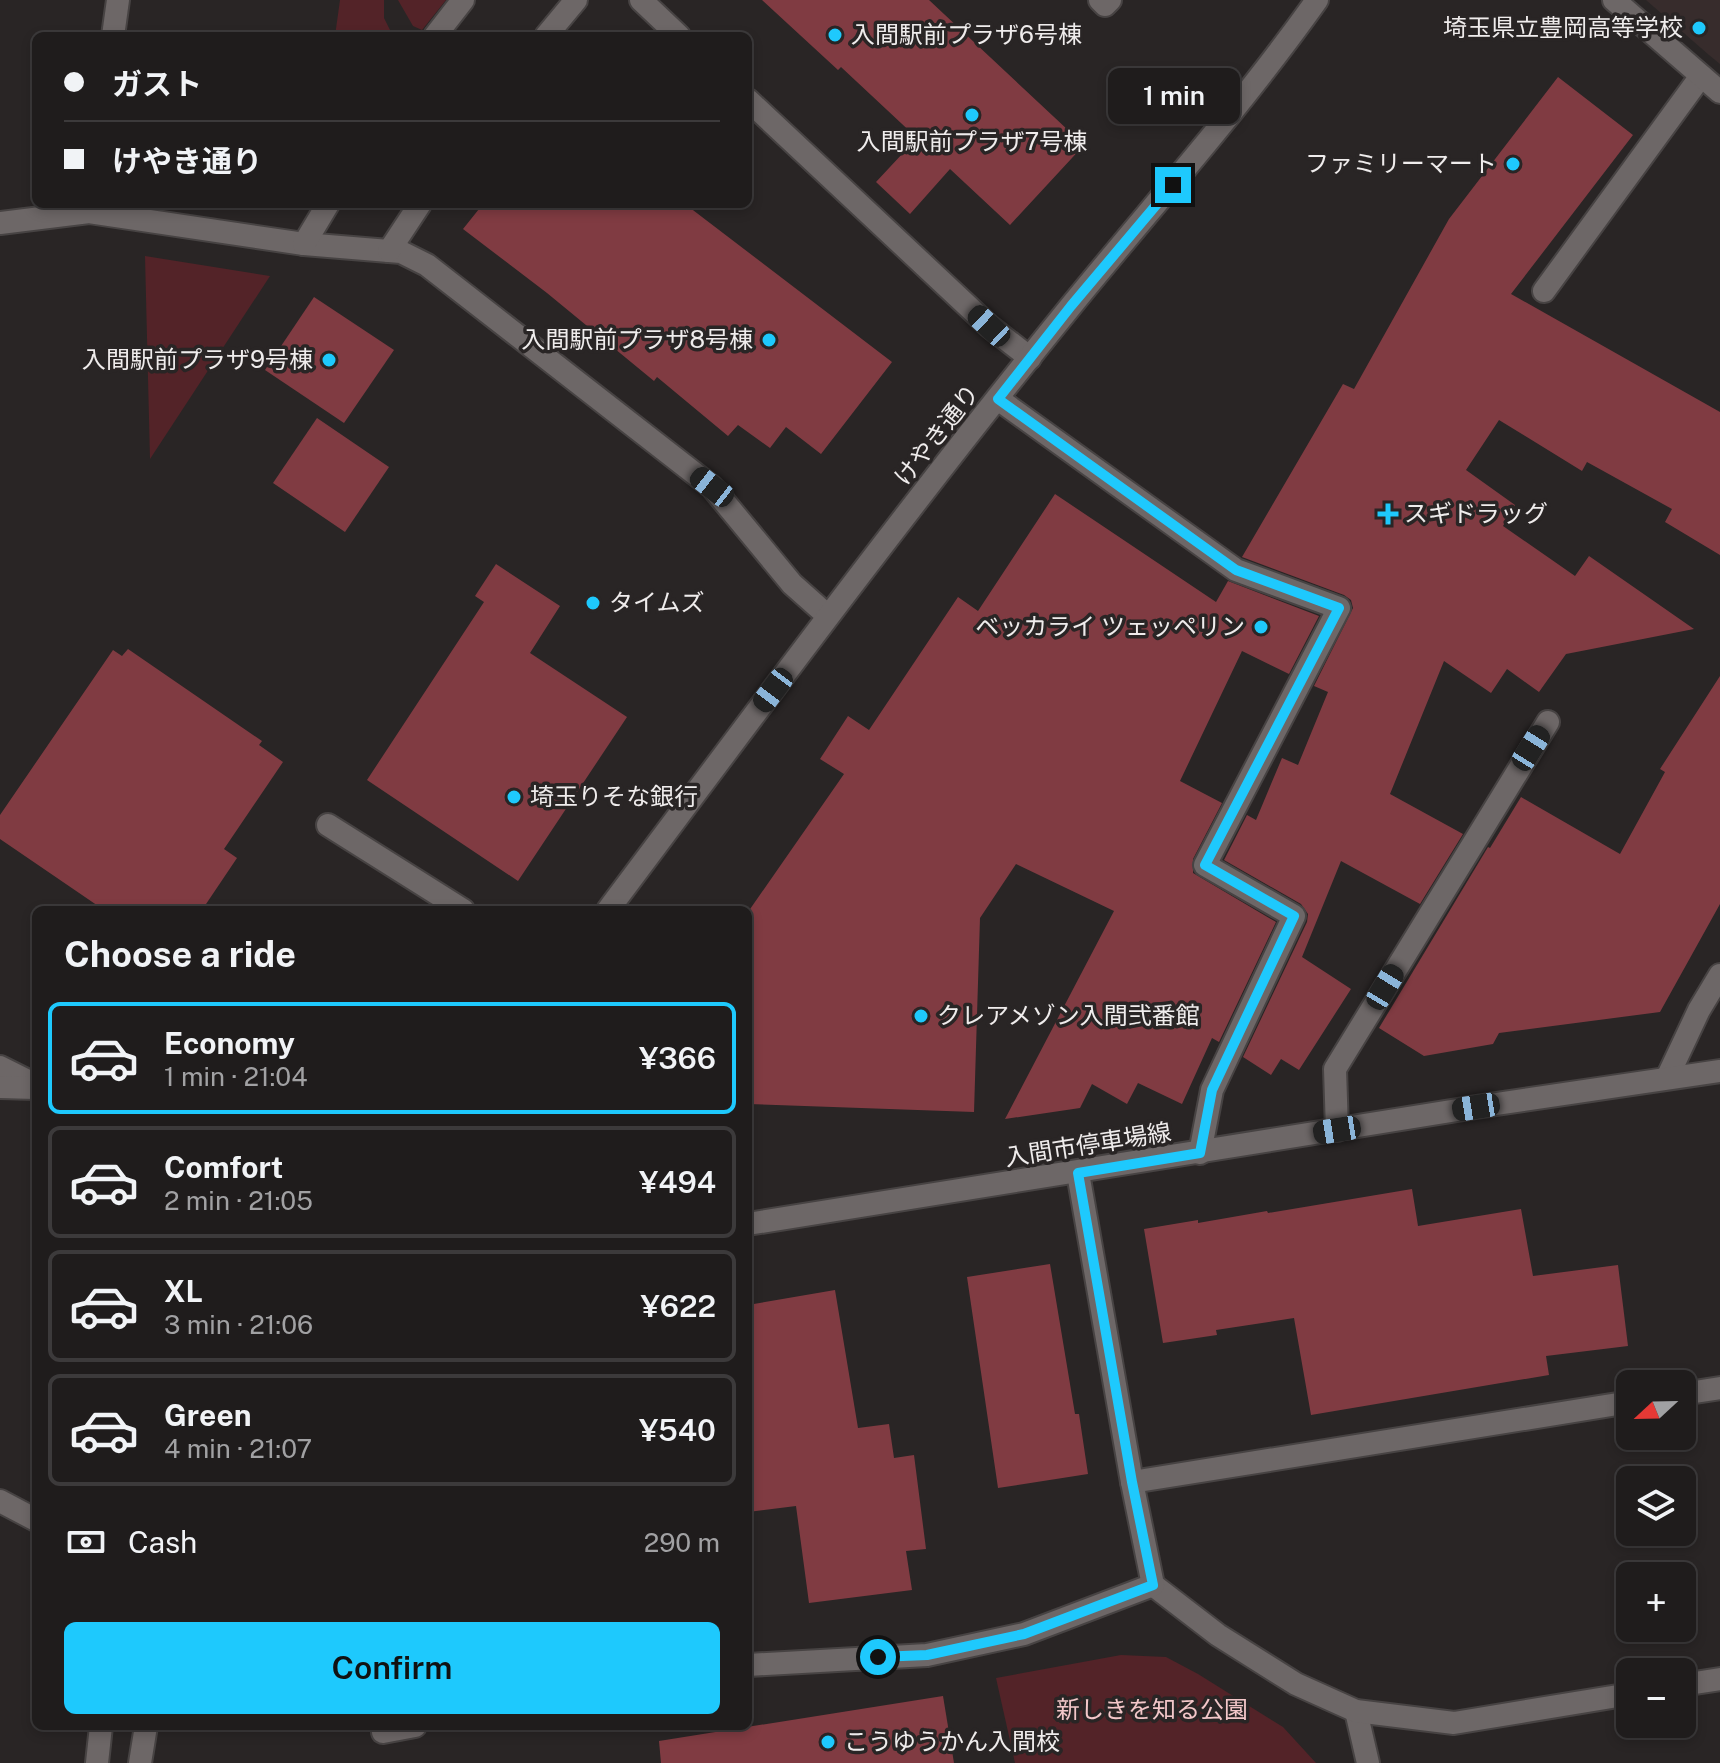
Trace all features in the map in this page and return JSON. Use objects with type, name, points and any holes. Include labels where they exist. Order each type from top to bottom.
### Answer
[{"type":"street","points":[[114,32],[118,0]]},
{"type":"street","points":[[438,32],[463,0]]},
{"type":"street","points":[[549,32],[576,0]]},
{"type":"street","points":[[641,0],[675,32]]},
{"type":"street","points":[[1100,0],[1105,5],[1110,0]]},
{"type":"street","name":"けやき通り","points":[[611,906],[828,616],[1030,358],[1214,137],[1317,0]]},
{"type":"street","points":[[1614,0],[1720,92]]},
{"type":"street","points":[[1544,291],[1701,76]]},
{"type":"street","points":[[752,104],[989,326],[1030,358]]},
{"type":"street","points":[[0,223],[90,208],[304,244],[401,252],[427,265],[712,487],[792,584],[828,616]]},
{"type":"street","points":[[304,244],[326,208]]},
{"type":"street","points":[[389,251],[417,208]]},
{"type":"street","points":[[998,399],[1236,570],[1339,608],[1205,865],[1294,916],[1212,1090],[1200,1153]]},
{"type":"street","points":[[1337,1130],[1335,1069],[1548,722]]},
{"type":"street","points":[[328,825],[457,906]]},
{"type":"street","points":[[1667,1078],[1699,1010],[1720,975]]},
{"type":"street","points":[[0,1067],[32,1085]]},
{"type":"street","name":"入間市停車場線","points":[[752,1223],[1720,1071]]},
{"type":"street","points":[[0,1087],[32,1087]]},
{"type":"street","points":[[1078,1173],[1153,1585],[1218,1635],[1296,1684],[1356,1711],[1454,1723],[1616,1696]]},
{"type":"street","points":[[1696,1392],[1720,1388]]},
{"type":"street","points":[[1132,1482],[1616,1404]]},
{"type":"street","points":[[0,1501],[32,1518]]},
{"type":"street","points":[[752,1665],[927,1655],[1024,1634],[1153,1585]]},
{"type":"street","points":[[1696,1683],[1720,1679]]},
{"type":"street","points":[[1356,1711],[1368,1763]]},
{"type":"street","points":[[97,1763],[101,1730]]},
{"type":"street","points":[[140,1763],[145,1730]]},
{"type":"street","points":[[383,1732],[394,1730]]},
{"type":"shaded area","name":"埼玉県立豊岡高等学校","points":[[1646,0],[1720,0],[1720,64],[1709,55]]},
{"type":"green space","points":[[340,0],[384,0],[384,18],[391,32],[336,32]]},
{"type":"green space","points":[[398,0],[446,0],[422,30],[413,26]]},
{"type":"green space","points":[[145,256],[270,276],[150,459]]},
{"type":"green space","name":"新しきを知る公園","points":[[1121,1655],[1166,1657],[1198,1674],[1283,1727],[1316,1763],[1015,1763],[996,1678]]},
{"type":"building","name":"入間駅前プラザ7号棟","points":[[762,0],[929,0],[1084,145],[1010,225],[950,169],[910,214],[876,182],[917,138],[841,67],[838,70]]},
{"type":"building","points":[[1558,77],[1633,135],[1511,294],[1720,412],[1720,555],[1665,522],[1672,509],[1587,462],[1582,471],[1499,420],[1466,470],[1515,505],[1503,526],[1575,576],[1589,556],[1694,629],[1566,654],[1539,692],[1507,669],[1491,693],[1444,661],[1390,794],[1463,834],[1420,904],[1341,861],[1302,957],[1351,989],[1299,1070],[1281,1059],[1271,1075],[1243,1057],[1307,922],[1308,914],[1301,904],[1224,860],[1247,815],[1256,820],[1282,758],[1298,765],[1328,692],[1314,686],[1353,608],[1351,600],[1344,595],[1242,557],[1343,384],[1354,389],[1449,219]]},
{"type":"building","name":"入間駅前プラザ8号棟","points":[[480,208],[690,208],[892,362],[821,454],[786,427],[770,448],[738,425],[728,436],[657,377],[654,381],[463,229]]},
{"type":"building","name":"入間駅前プラザ9号棟","points":[[314,297],[394,350],[344,423],[265,370]]},
{"type":"building","points":[[317,418],[389,467],[345,532],[273,483]]},
{"type":"building","points":[[1055,494],[1216,602],[1228,581],[1319,616],[1289,674],[1242,651],[1180,781],[1222,803],[1193,859],[1193,873],[1276,922],[1219,1042],[1212,1038],[1182,1104],[1138,1083],[1127,1104],[1092,1084],[1080,1108],[1005,1119],[1114,911],[1016,864],[980,918],[974,1112],[752,1104],[752,906],[844,774],[820,759],[848,716],[869,730],[958,597],[978,611]]},
{"type":"building","points":[[496,564],[560,606],[530,653],[627,717],[518,881],[367,780],[484,602],[475,596]]},
{"type":"building","points":[[128,649],[262,741],[259,745],[283,762],[224,849],[237,858],[205,906],[98,906],[0,839],[0,815],[113,650],[122,656]]},
{"type":"building","points":[[1720,676],[1720,904],[1660,1012],[1499,1033],[1493,1044],[1424,1056],[1379,1028],[1521,797],[1620,854],[1665,772],[1660,769]]},
{"type":"building","points":[[1412,1189],[1418,1226],[1521,1209],[1533,1276],[1618,1265],[1628,1346],[1546,1356],[1549,1375],[1311,1415],[1294,1318],[1216,1330],[1217,1335],[1163,1343],[1144,1229],[1268,1213]]},
{"type":"building","points":[[1050,1264],[1088,1474],[998,1488],[967,1277]]},
{"type":"building","points":[[835,1290],[858,1428],[889,1424],[894,1458],[914,1455],[926,1549],[906,1551],[912,1590],[809,1603],[796,1506],[752,1512],[752,1304]]},
{"type":"building","points":[[943,1696],[954,1763],[661,1763],[659,1741],[728,1730],[752,1730],[752,1726]]},
{"type":"place","name":"埼玉県立豊岡高等学校","points":[[1699,28]]},
{"type":"place","name":"入間駅前プラザ6号棟","points":[[835,35]]},
{"type":"place","name":"入間駅前プラザ7号棟","points":[[972,115]]},
{"type":"place","name":"ファミリーマート","points":[[1513,164]]},
{"type":"place","name":"入間駅前プラザ8号棟","points":[[769,340]]},
{"type":"place","name":"入間駅前プラザ9号棟","points":[[329,360]]},
{"type":"place","name":"スギドラッグ","points":[[1388,514]]},
{"type":"place","name":"タイムズ","points":[[593,603]]},
{"type":"place","name":"ベッカライ ツェッペリン","points":[[1261,627]]},
{"type":"place","name":"埼玉りそな銀行","points":[[514,797]]},
{"type":"place","name":"クレアメゾン入間弐番館","points":[[921,1016]]},
{"type":"place","name":"こうゆうかん入間校","points":[[828,1742]]},
{"type":"route","points":[[878,1657],[927,1655],[1024,1634],[1153,1585],[1078,1173],[1200,1153],[1212,1090],[1294,916],[1205,865],[1339,608],[1236,570],[998,399],[1173,185]]}]
